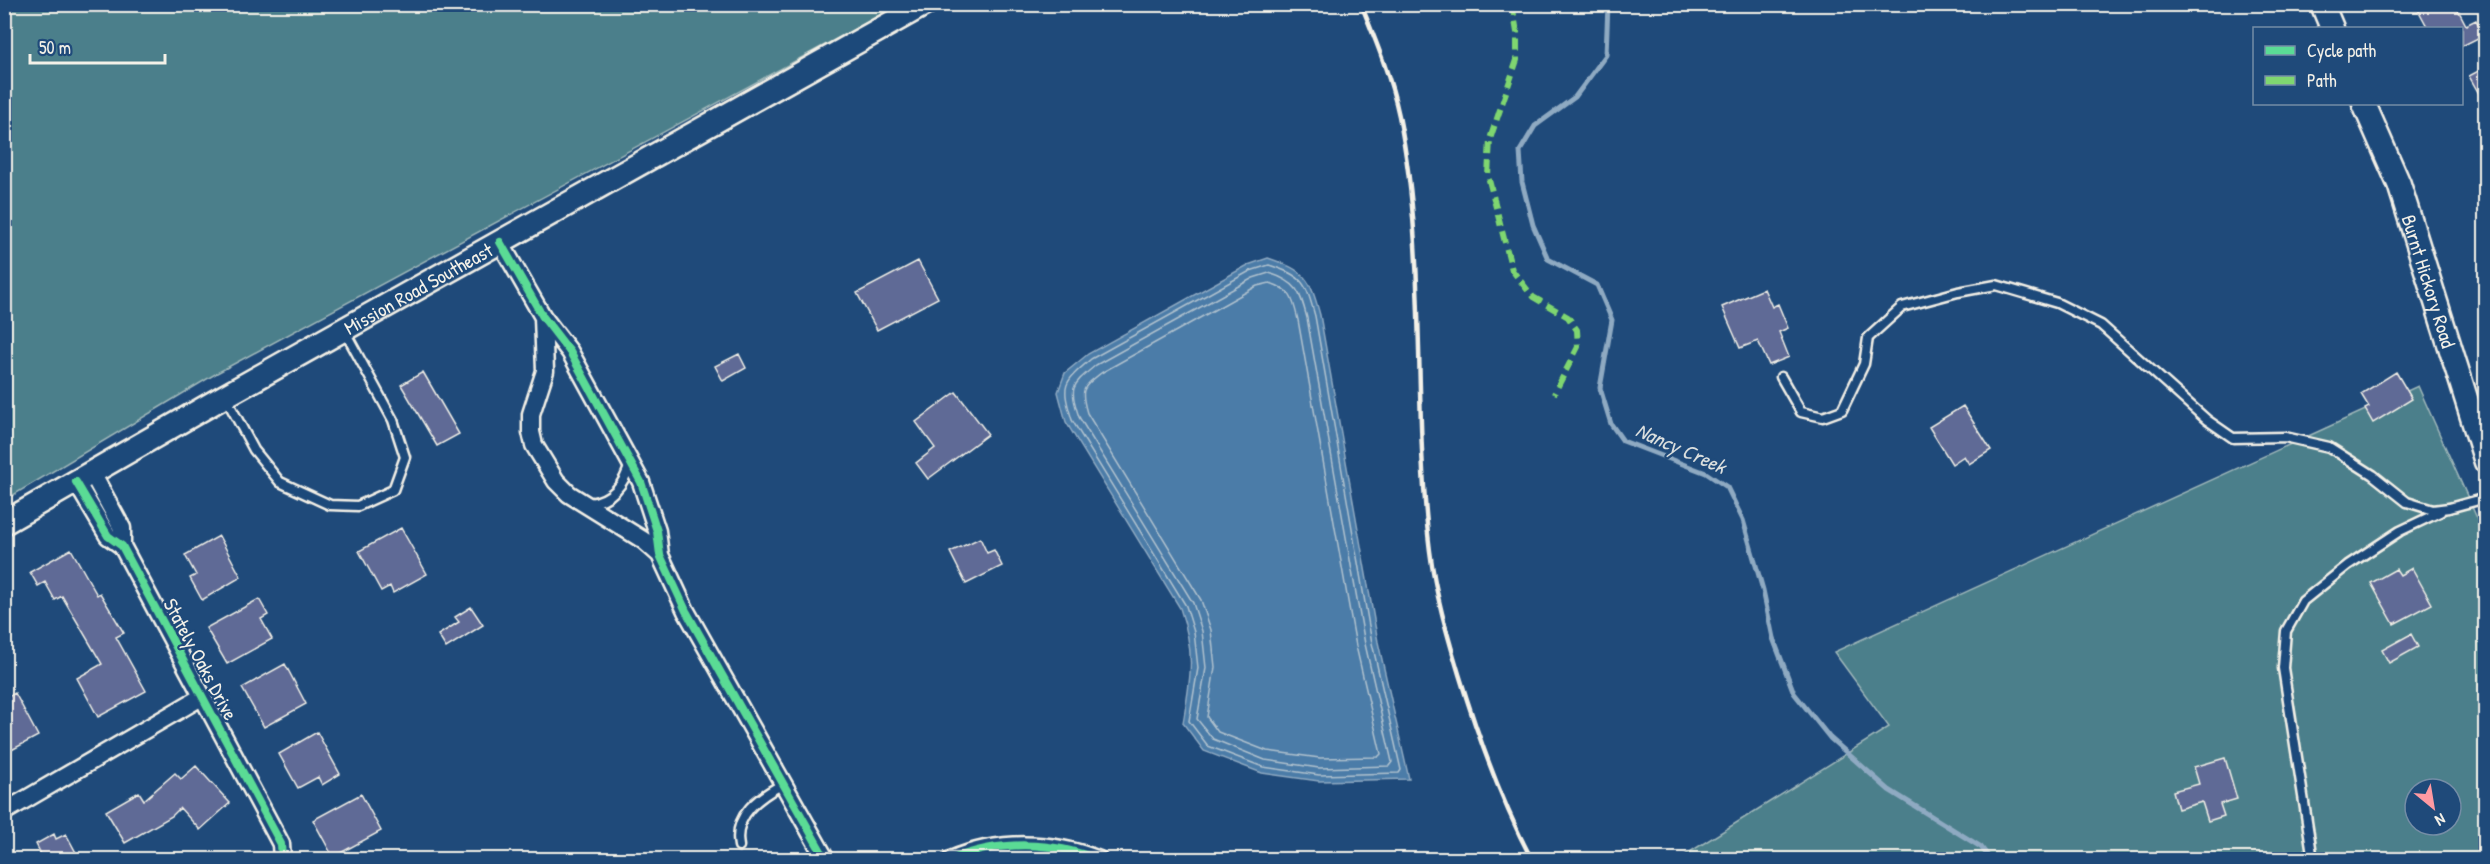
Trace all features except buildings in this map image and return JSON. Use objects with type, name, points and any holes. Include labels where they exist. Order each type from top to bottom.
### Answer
[{"type":"main road","name":"Mission Road Southeast","points":[[4,523],[225,396],[925,4]]},
{"type":"main road","points":[[2322,4],[2332,27]]},
{"type":"main road","name":"Burnt Hickory Road","points":[[2364,105],[2399,184],[2486,462]]},
{"type":"street","points":[[500,242],[543,317],[570,352],[641,482],[651,507],[660,555],[686,611],[826,860]]},
{"type":"street","points":[[543,317],[545,371],[531,414],[534,445],[556,481],[569,494],[642,540],[660,555]]},
{"type":"street","name":"Stately Oaks Drive","points":[[84,477],[108,536],[122,546],[281,844],[282,860]]},
{"type":"street","points":[[4,812],[202,696]]},
{"type":"street","points":[[951,860],[995,847],[1036,845],[1085,854],[1099,860]]},
{"type":"lane","points":[[1781,377],[1801,412],[1823,417],[1842,410],[1864,364],[1868,338],[1902,307],[1958,292],[1996,285],[2057,303],[2101,325],[2207,420],[2233,438],[2285,437],[2329,447],[2373,475],[2407,502],[2433,510],[2486,498]]},
{"type":"lane","points":[[225,396],[254,450],[280,482],[330,505],[358,506],[393,490],[405,457],[393,420],[344,329]]},
{"type":"lane","points":[[582,504],[607,498],[624,480],[630,462]]},
{"type":"lane","points":[[2313,860],[2283,668],[2286,631],[2303,601],[2348,565],[2400,531],[2449,508]]},
{"type":"lane","points":[[739,846],[737,835],[739,824],[746,812],[761,797],[783,784]]},
{"type":"green space","points":[[4,5],[899,5],[217,373],[5,500]]},
{"type":"green space","points":[[2418,386],[2485,536],[2485,859],[1677,860],[1889,727],[1834,652]]},
{"type":"water","points":[[1268,258],[1299,272],[1313,292],[1320,315],[1378,642],[1409,779],[1319,781],[1262,773],[1204,751],[1183,723],[1188,692],[1190,653],[1180,608],[1066,422],[1058,392],[1065,373],[1088,354],[1248,265]]},
{"type":"waterway","name":"Nancy Creek","points":[[1608,4],[1606,55],[1575,97],[1535,126],[1520,151],[1522,182],[1533,225],[1548,259],[1597,285],[1612,320],[1600,388],[1611,424],[1623,441],[1706,473],[1727,487],[1743,520],[1763,590],[1773,638],[1794,693],[1830,738],[1889,790],[1981,847],[1991,860]]},
{"type":"railway","points":[[1361,4],[1392,88],[1408,170],[1417,279],[1425,497],[1435,582],[1466,698],[1482,745],[1500,792],[1532,860]]},
{"type":"marked path","points":[[1512,4],[1517,32],[1517,60],[1490,139],[1488,176],[1512,270],[1533,297],[1568,317],[1577,330],[1578,347],[1554,394]]},
{"type":"cycle path","points":[[500,242],[543,317],[570,352],[641,482],[657,531],[660,555],[686,611],[826,860]]},
{"type":"cycle path","points":[[76,482],[108,536],[122,546],[281,844],[282,860]]},
{"type":"cycle path","points":[[951,860],[987,849],[1025,845],[1063,849],[1099,860]]}]
